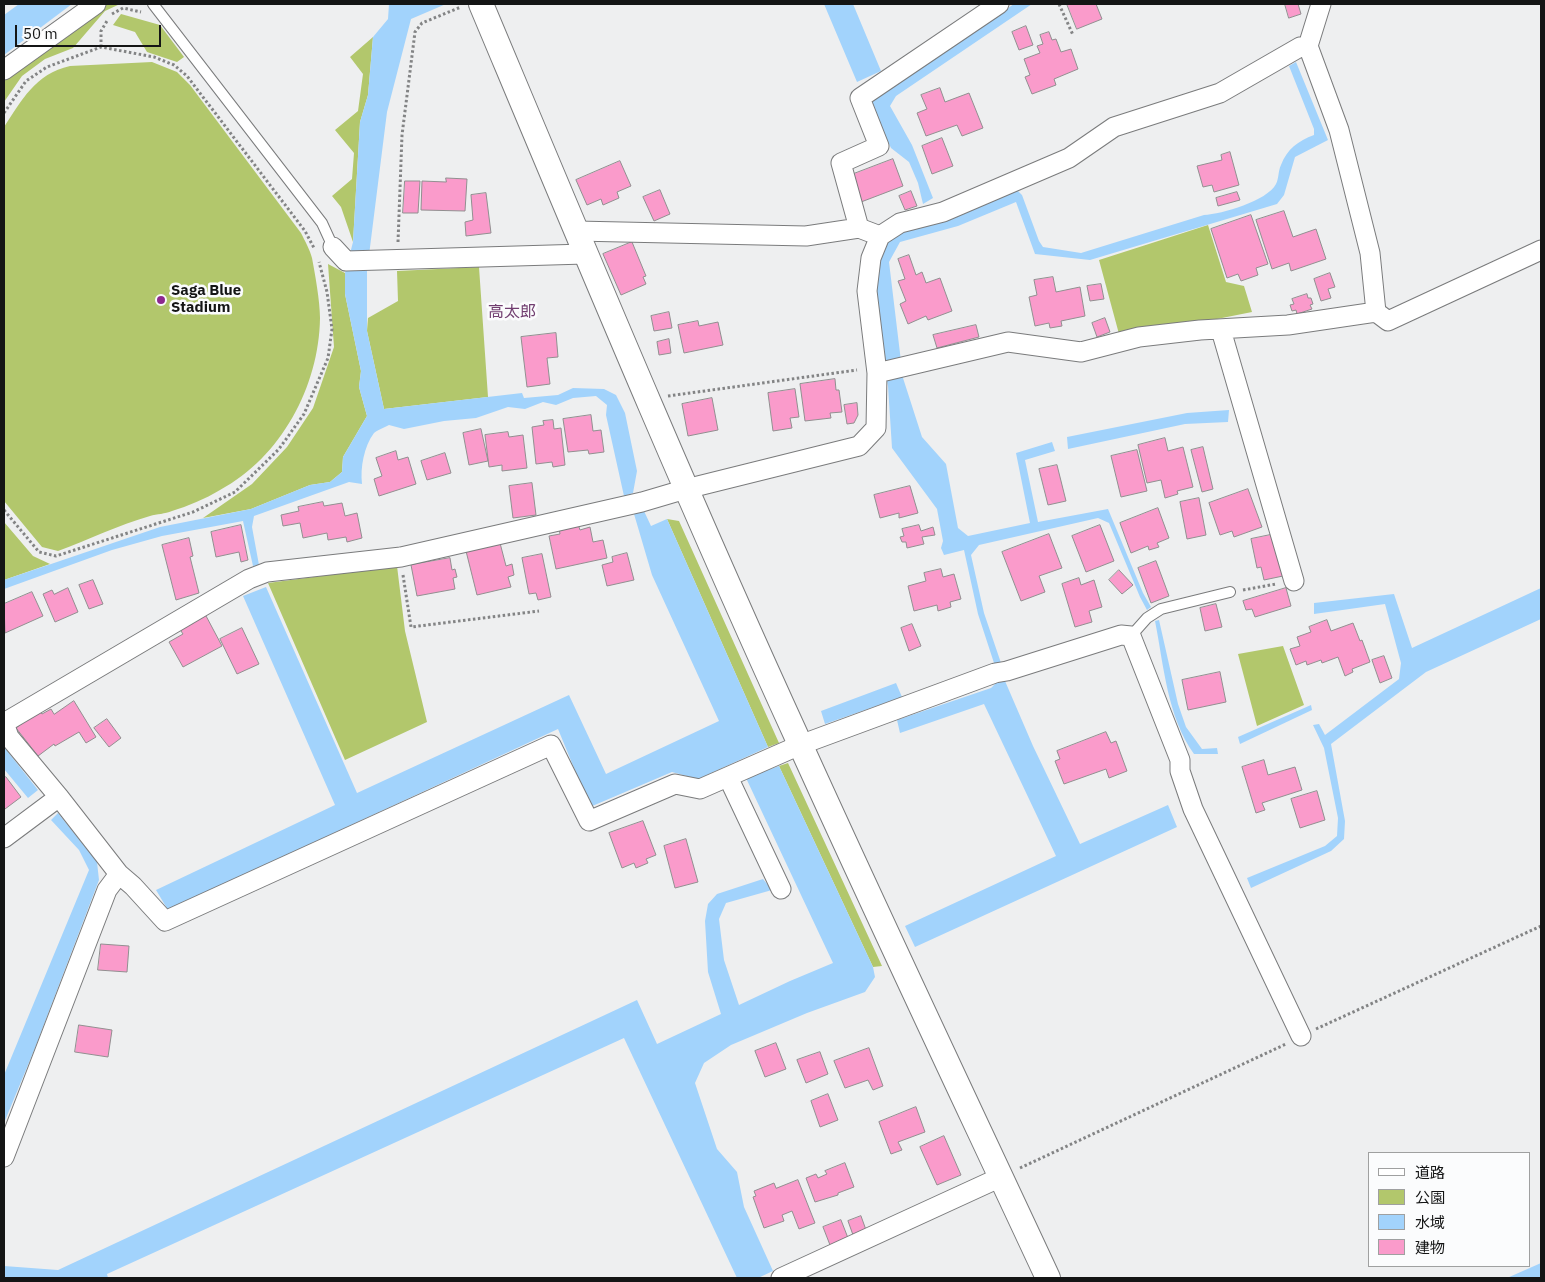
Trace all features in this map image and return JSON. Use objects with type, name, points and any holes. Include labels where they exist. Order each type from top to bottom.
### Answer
[{"type":"street","points":[[4,70],[96,4]]},
{"type":"street","points":[[859,228],[842,163],[878,146],[860,98],[999,4]]},
{"type":"street","points":[[1321,4],[1308,46],[1339,130],[1370,253],[1376,312]]},
{"type":"street","points":[[472,5],[576,231],[686,489],[800,745],[1048,1278]]},
{"type":"street","points":[[1302,1036],[1193,809],[1180,771],[1180,760],[1131,636],[1121,636],[995,674],[800,745],[700,789],[675,784],[589,821],[551,745],[165,922],[120,874],[9,737],[4,723],[249,579],[267,572],[401,557],[603,511],[859,446],[876,428],[880,372],[867,291],[871,258],[880,236],[900,223],[943,212],[1069,158],[1114,127],[1220,93],[1300,47],[1308,46]]},
{"type":"street","points":[[576,231],[806,236],[859,228],[880,236]]},
{"type":"street","points":[[333,247],[346,261],[585,254]]},
{"type":"street","points":[[880,372],[1008,342],[1081,352],[1139,337],[1200,330],[1288,325],[1376,312],[1388,320],[1541,250]]},
{"type":"street","points":[[1221,330],[1294,581]]},
{"type":"street","points":[[728,777],[781,889]]},
{"type":"street","points":[[4,838],[59,797]]},
{"type":"street","points":[[4,1156],[107,890],[120,874]]},
{"type":"street","points":[[781,1278],[1001,1176]]},
{"type":"lane","points":[[156,7],[322,223],[333,247]]},
{"type":"lane","points":[[1131,636],[1147,618],[1161,609],[1230,592]]},
{"type":"path","points":[[1059,4],[1073,35]]},
{"type":"path","points":[[397,260],[402,135],[415,32],[422,23],[472,5]]},
{"type":"path","points":[[101,47],[101,32],[109,16],[123,8],[148,14],[156,7]]},
{"type":"path","points":[[4,114],[26,81],[48,66],[101,47],[154,57],[174,65],[187,76],[305,231],[317,254],[327,292],[332,329],[328,358],[304,414],[279,449],[235,492],[193,512],[56,556],[39,552],[4,510]]},
{"type":"path","points":[[648,398],[865,368],[880,372]]},
{"type":"path","points":[[401,557],[411,627],[539,611]]},
{"type":"path","points":[[1230,592],[1294,581]]},
{"type":"path","points":[[1001,1176],[1541,926]]},
{"type":"green space","points":[[107,4],[120,4],[105,11],[73,48],[45,59],[22,76],[4,102],[4,81]]},
{"type":"green space","points":[[121,14],[160,25],[184,57],[177,62],[147,52],[135,32],[113,25]]},
{"type":"green space","points":[[373,37],[368,95],[360,122],[353,242],[341,207],[332,196],[352,179],[354,153],[335,130],[358,111],[363,74],[350,57]]},
{"type":"green space","name":"Saga Blue Stadium","points":[[152,62],[177,72],[190,85],[301,233],[311,255],[317,288],[320,318],[318,344],[313,369],[304,394],[292,418],[261,459],[242,476],[190,505],[126,524],[58,551],[42,547],[4,501],[4,127],[31,89],[47,75],[58,70],[70,66]]},
{"type":"green space","points":[[1208,225],[1226,282],[1244,286],[1252,312],[1207,321],[1119,334],[1099,260]]},
{"type":"green space","points":[[328,264],[345,273],[345,294],[361,371],[359,387],[367,416],[343,457],[342,472],[330,482],[310,485],[251,509],[203,518],[252,484],[287,447],[313,408],[334,347]]},
{"type":"green space","points":[[479,267],[488,397],[384,409],[367,331],[368,318],[398,301],[397,271]]},
{"type":"green space","points":[[667,519],[679,521],[779,743],[768,747]]},
{"type":"green space","points":[[4,522],[33,556],[50,564],[4,580]]},
{"type":"green space","points":[[397,566],[405,631],[427,722],[345,760],[268,583]]},
{"type":"green space","points":[[1283,646],[1304,705],[1257,726],[1238,654]]},
{"type":"green space","points":[[788,763],[882,966],[873,967],[779,766]]},
{"type":"water","points":[[19,4],[72,4],[4,55],[4,15]]},
{"type":"water","points":[[389,4],[446,4],[411,19],[387,112],[367,271],[367,331],[384,409],[522,393],[524,398],[558,395],[573,388],[604,389],[616,395],[625,413],[637,471],[633,493],[624,496],[606,415],[607,405],[596,396],[573,398],[556,405],[543,402],[525,409],[508,407],[476,418],[444,421],[404,429],[389,425],[374,433],[368,444],[362,464],[362,484],[349,482],[254,516],[252,527],[259,565],[253,566],[243,521],[162,536],[112,550],[4,589],[4,580],[160,527],[251,509],[310,485],[330,482],[342,472],[343,457],[367,416],[359,387],[361,371],[345,294],[345,273],[353,242],[360,122],[368,95],[373,37],[388,19]]},
{"type":"water","points":[[824,4],[853,4],[881,71],[857,82]]},
{"type":"water","points":[[1014,4],[1032,4],[896,96],[890,106],[912,145],[933,198],[923,204],[918,183],[909,162],[891,148],[869,102]]},
{"type":"water","points":[[1296,62],[1328,140],[1295,157],[1284,195],[1277,204],[1090,260],[1035,254],[1016,202],[958,226],[900,242],[889,262],[903,378],[922,437],[946,464],[958,528],[968,536],[1030,523],[1016,453],[1052,442],[1055,451],[1025,460],[1038,522],[1108,509],[1143,593],[1151,607],[1147,610],[1140,597],[1109,523],[1098,518],[979,545],[971,555],[984,613],[1001,663],[994,663],[978,614],[964,550],[944,555],[941,548],[943,541],[937,509],[892,448],[888,386],[882,358],[874,261],[889,236],[1017,190],[1022,195],[1043,247],[1081,253],[1204,215],[1243,206],[1254,201],[1271,190],[1276,184],[1283,159],[1290,150],[1298,143],[1314,135],[1314,129],[1289,66]]},
{"type":"water","points":[[1229,410],[1228,422],[1185,424],[1068,449],[1067,437],[1187,413]]},
{"type":"water","points":[[644,511],[651,526],[667,519],[768,747],[698,779],[672,772],[590,807],[558,729],[168,910],[156,890],[335,805],[243,596],[266,587],[357,793],[569,695],[606,774],[719,721],[652,575],[634,514]]},
{"type":"water","points":[[1541,588],[1541,619],[1426,672],[1331,744],[1345,821],[1344,839],[1331,851],[1251,888],[1247,878],[1325,846],[1337,836],[1338,818],[1324,748],[1313,725],[1319,724],[1325,735],[1399,679],[1401,663],[1385,604],[1314,614],[1314,603],[1394,594],[1412,648]]},
{"type":"water","points":[[1159,620],[1178,704],[1186,727],[1202,749],[1217,748],[1218,754],[1194,754],[1178,724],[1164,673],[1155,621]]},
{"type":"water","points":[[1005,681],[1033,746],[1080,844],[1168,805],[1177,827],[915,947],[905,926],[1056,856],[984,704],[900,733],[897,720],[991,688],[996,683]]},
{"type":"water","points":[[896,683],[902,697],[825,724],[821,711]]},
{"type":"water","points":[[1311,705],[1312,710],[1240,744],[1238,737]]},
{"type":"water","points":[[4,747],[38,790],[28,798],[4,769]]},
{"type":"water","points":[[779,766],[873,967],[875,977],[865,992],[807,1013],[731,1045],[704,1063],[695,1083],[717,1149],[737,1172],[744,1207],[773,1271],[758,1278],[737,1278],[624,1038],[107,1274],[108,1278],[4,1278],[4,1266],[58,1270],[637,1000],[657,1044],[721,1014],[708,972],[705,921],[708,904],[717,894],[763,879],[772,890],[726,903],[719,919],[724,960],[739,1005],[833,963],[746,778]]},
{"type":"water","points":[[58,813],[97,862],[99,880],[35,1048],[4,1123],[4,1075],[89,870],[79,850],[51,820]]},
{"type":"water","points":[[1541,1263],[1541,1278],[1507,1278]]},
{"type":"building","points":[[1067,4],[1096,4],[1102,19],[1077,29]]},
{"type":"building","points":[[1285,4],[1298,4],[1301,14],[1289,18]]},
{"type":"building","points":[[1026,26],[1033,45],[1019,50],[1012,32]]},
{"type":"building","points":[[1049,32],[1052,40],[1056,39],[1061,52],[1071,49],[1078,69],[1054,79],[1056,85],[1032,94],[1025,77],[1030,75],[1024,59],[1040,53],[1037,46],[1043,44],[1040,35]]},
{"type":"building","points":[[940,88],[945,102],[969,93],[983,128],[962,136],[957,125],[926,136],[917,113],[927,109],[921,95]]},
{"type":"building","points":[[942,138],[953,166],[932,174],[922,146]]},
{"type":"building","points":[[1230,152],[1239,185],[1214,192],[1212,185],[1203,187],[1197,166],[1222,160],[1221,155]]},
{"type":"building","points":[[893,159],[903,186],[861,202],[851,175]]},
{"type":"building","points":[[620,161],[631,186],[617,192],[619,198],[603,205],[601,199],[587,205],[576,180]]},
{"type":"building","points":[[446,178],[467,179],[465,211],[421,210],[422,181],[446,182]]},
{"type":"building","points":[[405,181],[420,181],[418,213],[403,213]]},
{"type":"building","points":[[660,190],[670,214],[654,221],[643,197]]},
{"type":"building","points":[[911,191],[917,206],[905,210],[899,196]]},
{"type":"building","points":[[1237,192],[1240,200],[1218,206],[1216,198]]},
{"type":"building","points":[[486,193],[491,233],[466,236],[465,222],[473,220],[471,195]]},
{"type":"building","points":[[1284,211],[1293,237],[1316,229],[1326,259],[1291,271],[1289,263],[1272,269],[1256,220]]},
{"type":"building","points":[[1251,215],[1268,264],[1256,268],[1258,275],[1241,281],[1238,274],[1227,278],[1211,229]]},
{"type":"building","points":[[632,242],[646,276],[643,277],[646,284],[621,295],[603,254]]},
{"type":"building","points":[[909,255],[916,275],[922,272],[926,283],[940,278],[952,311],[928,320],[926,316],[908,324],[900,304],[906,301],[898,281],[905,279],[898,259]]},
{"type":"building","points":[[1330,273],[1335,287],[1328,289],[1331,298],[1321,301],[1314,279]]},
{"type":"building","points":[[1053,277],[1056,292],[1080,287],[1085,316],[1061,321],[1062,326],[1050,328],[1049,323],[1035,326],[1029,297],[1037,295],[1034,280]]},
{"type":"building","points":[[1101,284],[1104,299],[1090,301],[1087,286]]},
{"type":"building","points":[[1307,294],[1313,304],[1310,305],[1312,309],[1297,314],[1296,310],[1292,311],[1290,305],[1294,304],[1292,299]]},
{"type":"building","points":[[669,312],[672,328],[654,331],[651,316]]},
{"type":"building","points":[[1105,318],[1110,332],[1097,337],[1092,323]]},
{"type":"building","points":[[698,321],[699,326],[718,322],[723,345],[684,353],[678,325]]},
{"type":"building","points":[[976,325],[979,337],[937,348],[933,335]]},
{"type":"building","points":[[556,333],[558,357],[547,358],[550,384],[527,387],[521,337]]},
{"type":"building","points":[[669,339],[671,353],[659,355],[657,342]]},
{"type":"building","points":[[835,379],[836,390],[839,390],[842,412],[830,413],[831,418],[805,421],[800,384]]},
{"type":"building","points":[[795,389],[799,417],[790,418],[792,428],[773,431],[768,393]]},
{"type":"building","points":[[712,398],[718,430],[688,436],[682,404]]},
{"type":"building","points":[[857,403],[858,415],[854,423],[847,424],[844,405]]},
{"type":"building","points":[[591,415],[593,431],[601,430],[604,452],[589,454],[588,450],[568,452],[563,419]]},
{"type":"building","points":[[553,420],[554,429],[561,428],[565,465],[553,467],[552,462],[536,464],[532,427],[544,425],[543,421]]},
{"type":"building","points":[[481,429],[488,461],[469,465],[463,433]]},
{"type":"building","points":[[508,432],[509,437],[523,435],[527,468],[502,471],[502,465],[489,467],[485,435]]},
{"type":"building","points":[[1165,438],[1168,451],[1183,447],[1193,487],[1177,491],[1178,494],[1165,498],[1161,480],[1147,483],[1138,445]]},
{"type":"building","points":[[1203,447],[1213,489],[1202,492],[1191,450]]},
{"type":"building","points":[[1137,450],[1147,491],[1121,497],[1111,456]]},
{"type":"building","points":[[396,451],[398,460],[408,457],[416,484],[379,496],[374,479],[382,476],[376,458]]},
{"type":"building","points":[[445,453],[451,473],[427,480],[421,461]]},
{"type":"building","points":[[1057,465],[1066,501],[1048,505],[1039,469]]},
{"type":"building","points":[[532,483],[536,515],[513,518],[509,486]]},
{"type":"building","points":[[910,486],[918,513],[899,518],[899,513],[880,518],[874,495]]},
{"type":"building","points":[[1248,489],[1262,527],[1234,537],[1232,531],[1220,535],[1209,503]]},
{"type":"building","points":[[1199,498],[1206,535],[1187,539],[1180,502]]},
{"type":"building","points":[[323,502],[324,506],[342,503],[345,516],[357,513],[362,538],[347,542],[346,537],[328,540],[327,533],[303,538],[300,523],[283,526],[281,515],[299,511],[298,507]]},
{"type":"building","points":[[1158,508],[1169,538],[1157,543],[1159,547],[1149,550],[1148,546],[1131,553],[1120,523]]},
{"type":"building","points":[[578,524],[580,530],[590,527],[593,542],[603,540],[607,558],[556,569],[549,536],[560,534],[559,528]]},
{"type":"building","points":[[241,525],[248,560],[241,562],[239,552],[216,557],[211,532]]},
{"type":"building","points":[[919,525],[921,531],[933,527],[935,535],[922,537],[924,544],[907,548],[906,542],[902,542],[900,537],[904,536],[902,529]]},
{"type":"building","points":[[1100,525],[1114,561],[1086,572],[1072,536]]},
{"type":"building","points":[[1049,534],[1062,568],[1039,576],[1045,592],[1021,601],[1002,552]]},
{"type":"building","points":[[1275,534],[1283,576],[1264,580],[1261,567],[1257,568],[1251,539]]},
{"type":"building","points":[[189,538],[193,556],[190,557],[199,593],[176,600],[162,545]]},
{"type":"building","points":[[500,543],[506,566],[512,564],[514,575],[508,577],[511,587],[477,595],[466,551]]},
{"type":"building","points":[[627,553],[634,580],[607,586],[602,565],[613,562],[612,557]]},
{"type":"building","points":[[542,554],[551,597],[538,600],[536,593],[529,594],[522,558]]},
{"type":"building","points":[[450,558],[452,570],[455,569],[457,577],[453,578],[455,589],[417,596],[411,565]]},
{"type":"building","points":[[1156,561],[1169,596],[1151,603],[1138,568]]},
{"type":"building","points":[[941,569],[943,577],[954,574],[961,599],[950,602],[951,607],[938,611],[937,605],[914,611],[908,586],[926,581],[924,573]]},
{"type":"building","points":[[1119,570],[1133,585],[1122,594],[1109,580]]},
{"type":"building","points":[[1079,578],[1081,585],[1094,580],[1102,607],[1089,611],[1092,622],[1075,627],[1062,584]]},
{"type":"building","points":[[93,580],[103,604],[89,609],[79,585]]},
{"type":"building","points":[[68,588],[78,612],[55,622],[43,594],[52,590],[54,594]]},
{"type":"building","points":[[1286,588],[1291,606],[1255,617],[1252,609],[1246,610],[1243,601]]},
{"type":"building","points":[[32,592],[43,616],[5,633],[4,604]]},
{"type":"building","points":[[1216,604],[1222,627],[1205,631],[1200,608]]},
{"type":"building","points":[[205,614],[222,646],[183,667],[169,642],[183,634],[179,628]]},
{"type":"building","points":[[1327,620],[1331,631],[1353,623],[1370,662],[1352,669],[1353,672],[1345,676],[1338,657],[1322,663],[1321,660],[1307,665],[1306,661],[1296,665],[1290,649],[1300,646],[1297,637],[1311,632],[1309,627]]},
{"type":"building","points":[[912,624],[921,646],[909,651],[901,628]]},
{"type":"building","points":[[242,628],[259,664],[237,674],[220,639]]},
{"type":"building","points":[[1384,656],[1392,678],[1380,683],[1372,660]]},
{"type":"building","points":[[1220,672],[1226,702],[1188,710],[1182,680]]},
{"type":"building","points":[[74,701],[96,737],[86,743],[79,732],[55,746],[54,744],[38,756],[16,728],[39,710],[42,714],[51,709],[54,714]]},
{"type":"building","points":[[107,719],[121,738],[109,747],[94,728]]},
{"type":"building","points":[[1106,732],[1111,743],[1116,741],[1127,771],[1109,778],[1106,769],[1064,784],[1055,761],[1060,759],[1057,751]]},
{"type":"building","points":[[1264,760],[1268,775],[1295,767],[1302,790],[1262,803],[1265,810],[1256,813],[1242,767]]},
{"type":"building","points":[[6,777],[21,797],[5,809],[4,778]]},
{"type":"building","points":[[1317,791],[1325,820],[1300,828],[1291,799]]},
{"type":"building","points":[[643,821],[656,855],[646,859],[648,863],[636,868],[634,863],[622,868],[609,833]]},
{"type":"building","points":[[686,839],[698,882],[675,888],[664,846]]},
{"type":"building","points":[[101,944],[129,946],[127,972],[98,970]]},
{"type":"building","points":[[79,1025],[112,1030],[108,1057],[75,1052]]},
{"type":"building","points":[[776,1043],[786,1069],[765,1077],[755,1051]]},
{"type":"building","points":[[869,1048],[883,1086],[873,1090],[868,1080],[845,1088],[834,1061]]},
{"type":"building","points":[[820,1052],[828,1074],[806,1083],[797,1060]]},
{"type":"building","points":[[828,1094],[838,1120],[820,1127],[811,1101]]},
{"type":"building","points":[[916,1107],[925,1132],[898,1142],[902,1150],[891,1154],[879,1122]]},
{"type":"building","points":[[944,1136],[961,1175],[937,1185],[920,1147]]},
{"type":"building","points":[[845,1163],[854,1187],[838,1193],[838,1195],[815,1202],[806,1178],[816,1174],[818,1178],[827,1174],[825,1171]]},
{"type":"building","points":[[798,1180],[815,1223],[799,1229],[792,1211],[782,1215],[784,1221],[764,1228],[753,1197],[756,1196],[754,1191],[774,1183],[776,1188]]},
{"type":"building","points":[[861,1216],[866,1230],[853,1235],[848,1221]]},
{"type":"building","points":[[841,1220],[848,1238],[830,1245],[823,1227]]},
{"type":"place","name":"Saga Blue Stadium","points":[[161,300]]},
{"type":"district","name":"高太郎","points":[[512,312]]}]
